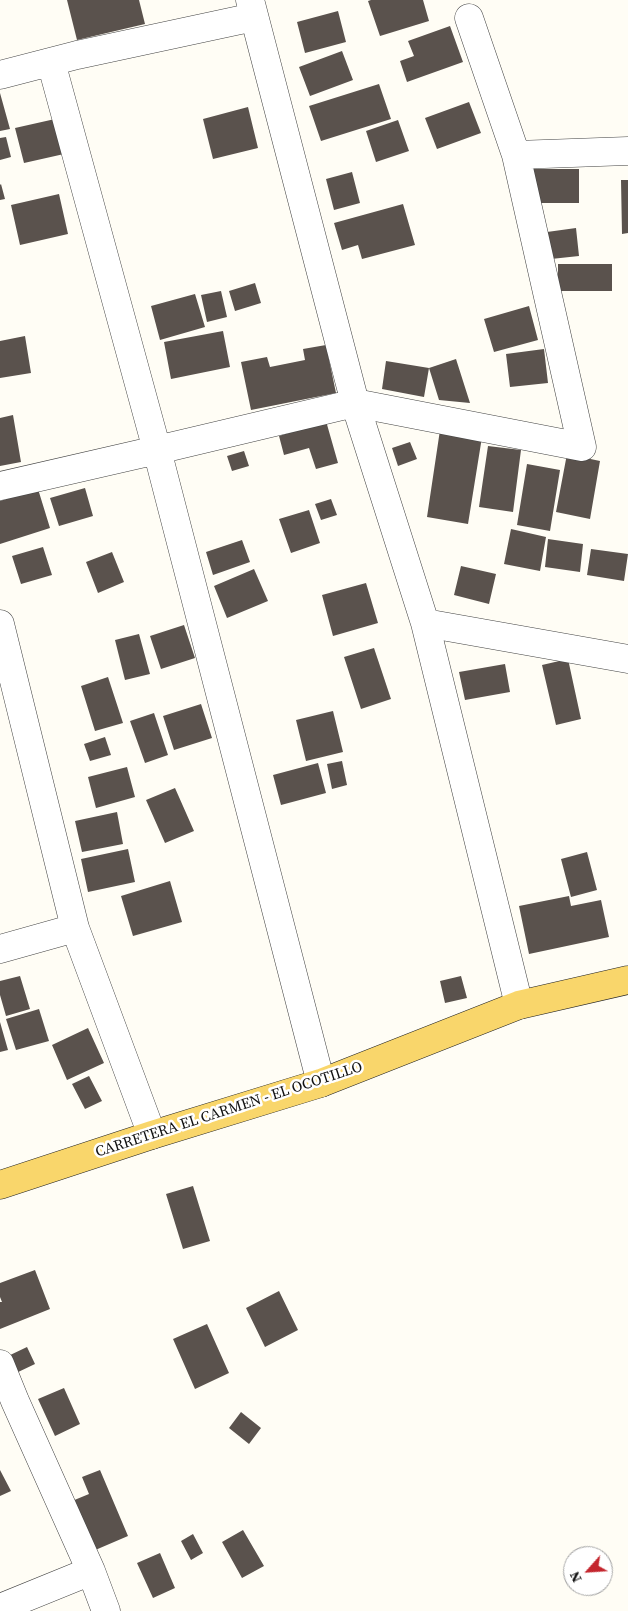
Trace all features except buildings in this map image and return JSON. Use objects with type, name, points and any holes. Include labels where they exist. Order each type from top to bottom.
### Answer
[{"type":"main road","name":"CARRETERA EL CARMEN - EL OCOTILLO","points":[[0,1185],[152,1135],[321,1083],[519,1005],[628,980]]},
{"type":"street","points":[[0,75],[252,9],[355,403],[426,623],[519,1005]]},
{"type":"street","points":[[0,486],[355,403],[582,447],[516,156],[469,18]]},
{"type":"street","points":[[51,62],[157,450],[321,1083]]},
{"type":"street","points":[[516,156],[628,151]]},
{"type":"street","points":[[426,623],[628,659]]},
{"type":"street","points":[[0,624],[75,928],[152,1135]]},
{"type":"street","points":[[0,949],[75,928]]},
{"type":"street","points":[[0,1364],[7,1404],[91,1571],[106,1611]]},
{"type":"street","points":[[0,1608],[91,1571]]}]
